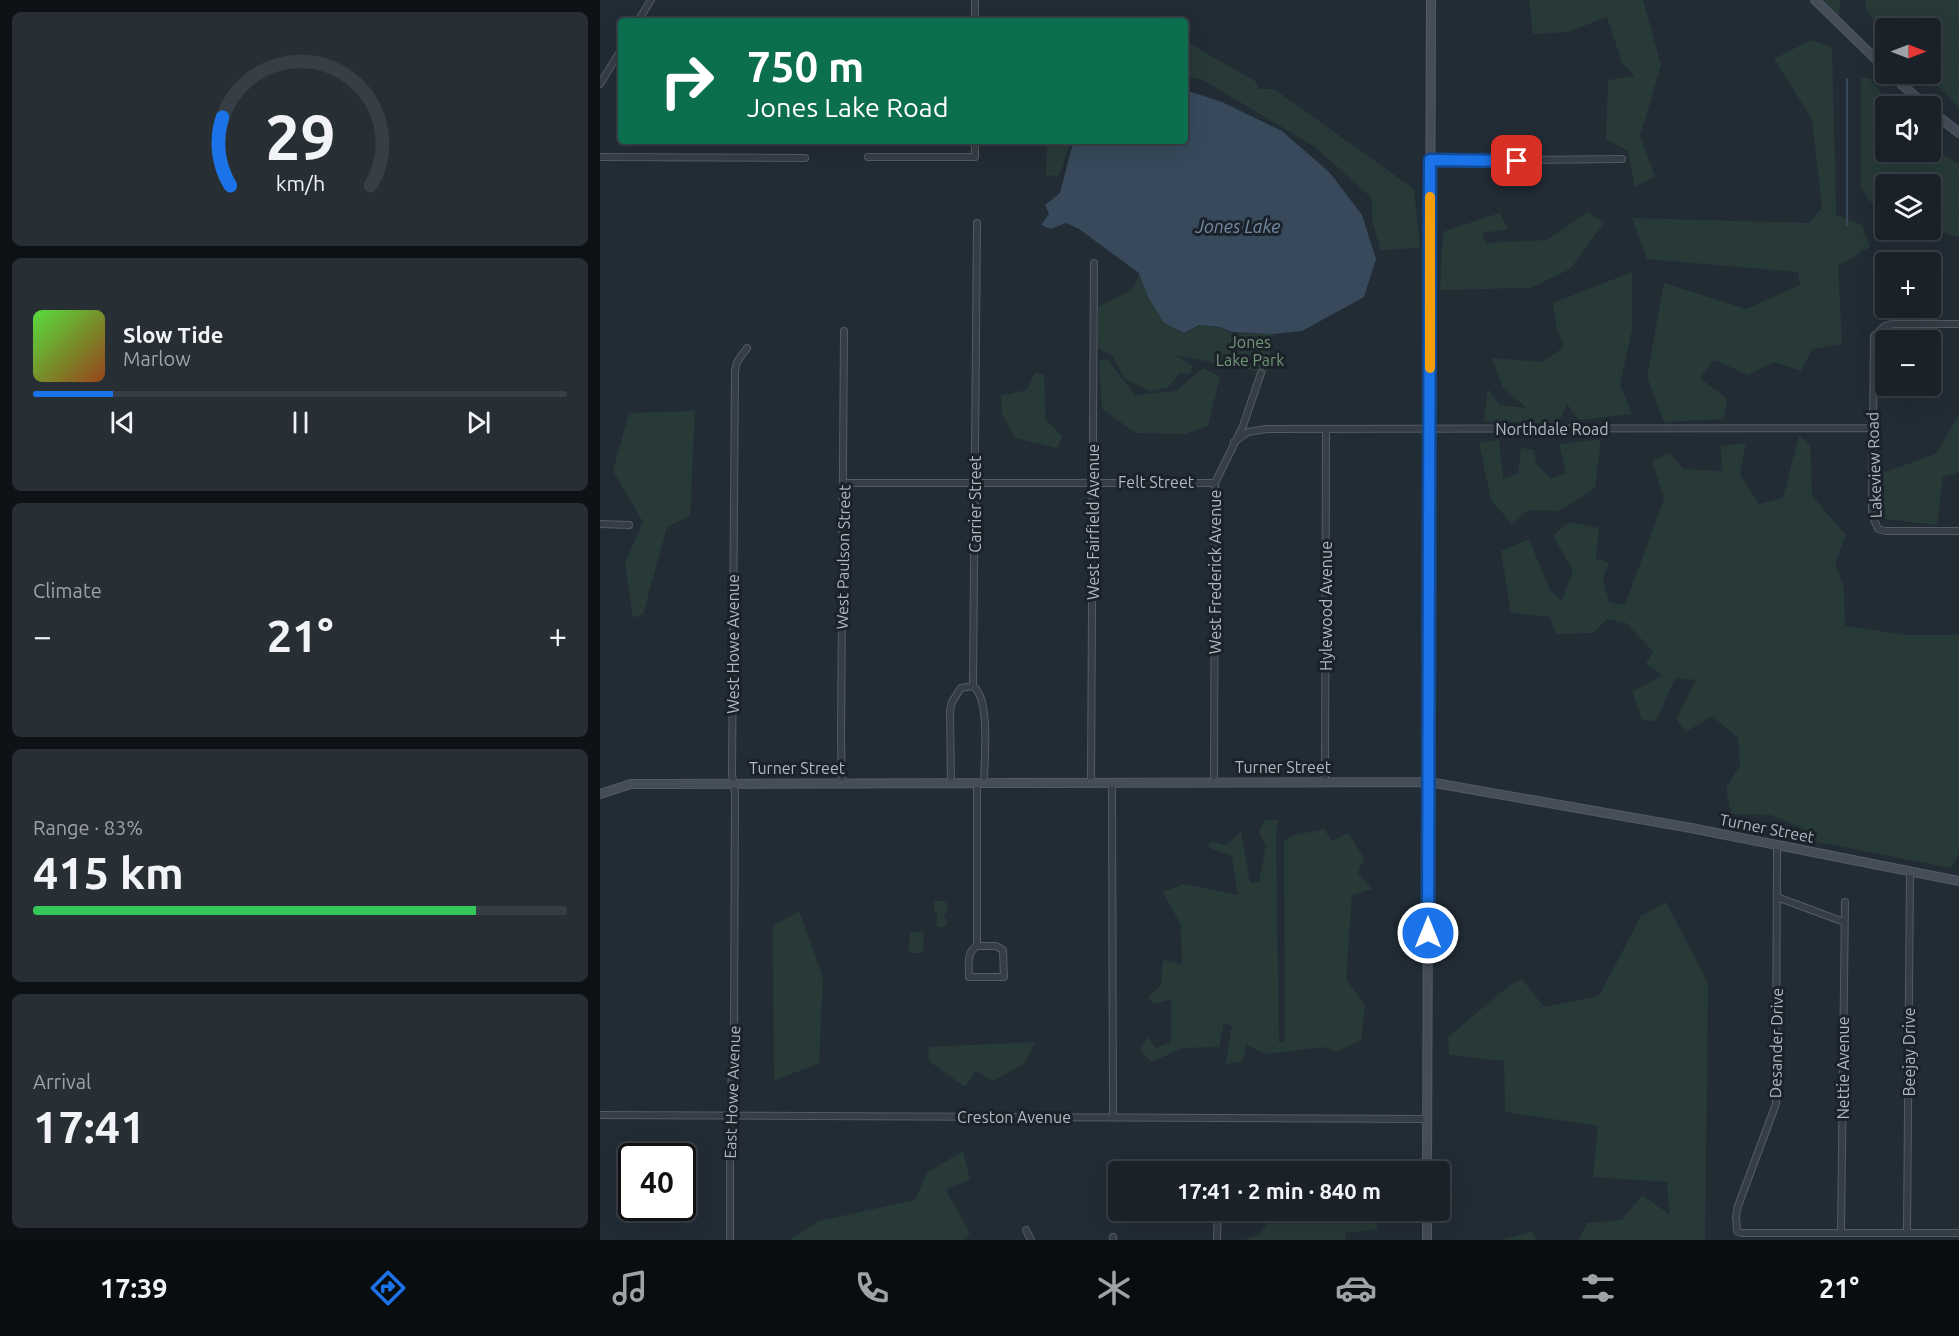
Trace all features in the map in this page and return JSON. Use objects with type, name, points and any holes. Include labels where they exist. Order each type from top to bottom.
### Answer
[{"type":"street","points":[[640,18],[651,0]]},
{"type":"street","points":[[975,0],[975,18]]},
{"type":"street","points":[[1427,1161],[1431,0]]},
{"type":"street","points":[[1815,0],[1875,58]]},
{"type":"street","points":[[600,84],[618,55]]},
{"type":"street","points":[[1901,84],[1915,96]]},
{"type":"street","points":[[1941,119],[1959,133]]},
{"type":"street","points":[[868,157],[975,157],[975,144]]},
{"type":"street","points":[[600,157],[805,158]]},
{"type":"street","points":[[1430,160],[1622,159]]},
{"type":"street","name":"Carrier Street","points":[[977,223],[973,686],[981,698],[984,712],[980,783],[977,946]]},
{"type":"street","name":"West Fairfield Avenue","points":[[1091,782],[1094,263]]},
{"type":"street","name":"Lakeview Road","points":[[1959,324],[1893,324],[1878,330],[1872,344],[1872,515],[1878,529],[1893,532],[1959,531]]},
{"type":"street","name":"West Paulson Street","points":[[842,783],[844,332]]},
{"type":"street","name":"West Howe Avenue","points":[[734,944],[735,371],[737,362],[747,348]]},
{"type":"street","name":"West Frederick Avenue","points":[[1214,782],[1215,483],[1243,426],[1261,373]]},
{"type":"street","name":"Northdale Road","points":[[1234,442],[1248,432],[1257,430],[1873,428]]},
{"type":"street","name":"Hylewood Avenue","points":[[1325,782],[1326,430]]},
{"type":"street","name":"Felt Street","points":[[844,483],[1215,483]]},
{"type":"street","points":[[600,524],[629,525]]},
{"type":"street","points":[[951,783],[950,711],[952,702],[961,688],[973,686]]},
{"type":"street","points":[[1112,782],[1113,1118]]},
{"type":"street","name":"Turner Street","points":[[600,794],[631,784],[1428,782],[1670,824],[1959,881]]},
{"type":"street","name":"Desander Drive","points":[[1777,846],[1776,1104],[1738,1206],[1737,1231],[1741,1233],[1841,1233]]},
{"type":"street","name":"Beejay Drive","points":[[1907,1233],[1910,872]]},
{"type":"street","points":[[1777,897],[1844,922]]},
{"type":"street","name":"Nettie Avenue","points":[[1841,1233],[1845,902]]},
{"type":"street","name":"East Howe Avenue","points":[[730,1240],[734,944]]},
{"type":"street","name":"Carrier Street","points":[[977,946],[996,946],[1003,950],[1004,977],[969,977],[969,954],[977,946]]},
{"type":"street","name":"Creston Avenue","points":[[600,1115],[1427,1119]]},
{"type":"street","points":[[1217,1240],[1218,1221]]},
{"type":"street","points":[[1427,1221],[1427,1240]]},
{"type":"street","points":[[1026,1230],[1031,1240]]},
{"type":"street","points":[[1841,1233],[1959,1233]]},
{"type":"green space","points":[[1529,0],[1643,0],[1661,65],[1640,136],[1655,176],[1635,187],[1628,151],[1606,139],[1608,80],[1635,76],[1622,63],[1607,17],[1568,32],[1533,34]]},
{"type":"green space","points":[[1823,0],[1840,0],[1839,17]]},
{"type":"green space","points":[[1866,0],[1959,0],[1959,108],[1936,84],[1941,84],[1941,18],[1875,18],[1875,20],[1866,11]]},
{"type":"green space","points":[[1811,40],[1832,47],[1836,215],[1862,225],[1870,247],[1838,266],[1842,344],[1812,349],[1801,371],[1774,362],[1748,375],[1714,360],[1700,378],[1727,399],[1724,419],[1664,422],[1647,377],[1664,283],[1746,309],[1800,285],[1798,272],[1647,259],[1632,218],[1809,223],[1822,208],[1812,119],[1774,59]]},
{"type":"green space","points":[[1188,43],[1255,81],[1259,89],[1274,89],[1414,189],[1420,248],[1380,250],[1372,219],[1372,198],[1315,147],[1203,80],[1188,77]]},
{"type":"green space","points":[[1861,78],[1869,78],[1884,96],[1875,96],[1875,162],[1941,162],[1941,153],[1959,164],[1959,237],[1941,232],[1941,174],[1875,174],[1875,208],[1861,188]]},
{"type":"green space","points":[[1047,144],[1070,144],[1059,175],[1046,176]]},
{"type":"green space","points":[[1587,212],[1604,223],[1570,269],[1531,288],[1440,290],[1443,232],[1500,213],[1508,229],[1482,233],[1486,243],[1547,240]]},
{"type":"green space","points":[[1632,272],[1632,330],[1620,384],[1632,414],[1579,420],[1567,404],[1558,424],[1484,421],[1488,389],[1500,405],[1527,408],[1503,388],[1492,358],[1542,362],[1564,347],[1556,325],[1553,303]]},
{"type":"green space","name":"Jones Lake Park","points":[[1140,273],[1148,297],[1164,323],[1184,334],[1200,325],[1220,328],[1232,333],[1273,334],[1267,373],[1175,355],[1193,366],[1190,374],[1180,373],[1167,388],[1149,391],[1124,378],[1113,356],[1098,348],[1098,307],[1132,290]]},
{"type":"green space","points":[[1099,360],[1108,360],[1135,395],[1176,391],[1203,368],[1220,377],[1208,426],[1185,434],[1136,433],[1102,409]]},
{"type":"green space","points":[[1035,373],[1044,375],[1046,420],[1062,436],[1057,448],[1015,438],[1002,414],[1001,396],[1027,390]]},
{"type":"green space","points":[[695,411],[690,516],[667,527],[643,614],[633,618],[625,563],[643,522],[613,471],[629,413]]},
{"type":"green space","points":[[1959,414],[1959,472],[1943,476],[1937,525],[1885,519],[1882,473],[1936,454]]},
{"type":"green space","points":[[1799,435],[1810,445],[1812,496],[1846,535],[1835,563],[1844,588],[1845,626],[1906,635],[1959,635],[1959,854],[1951,868],[1793,837],[1803,828],[1771,815],[1731,814],[1726,788],[1740,765],[1738,738],[1712,716],[1686,732],[1676,719],[1696,680],[1675,678],[1656,721],[1642,720],[1632,692],[1663,675],[1646,664],[1653,651],[1626,623],[1607,619],[1593,633],[1556,634],[1550,617],[1511,613],[1501,551],[1529,539],[1550,590],[1562,601],[1573,570],[1553,536],[1569,522],[1599,528],[1596,558],[1609,563],[1603,578],[1609,602],[1625,605],[1664,499],[1652,461],[1670,453],[1683,469],[1723,471],[1720,446],[1746,443],[1740,474],[1759,504],[1783,498]]},
{"type":"green space","points":[[1601,439],[1595,488],[1559,511],[1528,510],[1512,524],[1491,500],[1479,443],[1499,440],[1503,479],[1518,474],[1521,448],[1534,450],[1536,463],[1551,479],[1566,473],[1559,444]]},
{"type":"green space","points":[[1265,820],[1279,820],[1276,834],[1279,1043],[1285,1040],[1284,841],[1295,835],[1324,829],[1332,841],[1348,833],[1364,858],[1358,873],[1372,889],[1352,895],[1346,979],[1365,1006],[1361,1040],[1337,1052],[1322,1047],[1266,1054],[1246,1045],[1243,1061],[1226,1064],[1232,1026],[1224,1023],[1219,1047],[1183,1048],[1151,1062],[1140,1049],[1147,1037],[1156,1048],[1171,1042],[1171,999],[1153,1004],[1148,997],[1161,985],[1163,960],[1182,964],[1181,925],[1163,892],[1183,884],[1238,895],[1232,856],[1208,847],[1210,841],[1226,845],[1241,832],[1250,883],[1259,882],[1266,845],[1259,832]]},
{"type":"green space","points":[[944,901],[947,904],[947,912],[944,915],[947,924],[944,927],[936,924],[938,915],[934,911],[934,903]]},
{"type":"green space","points":[[1666,902],[1708,983],[1705,1240],[1579,1240],[1587,1223],[1622,1220],[1642,1195],[1670,1215],[1667,1182],[1593,1177],[1598,1126],[1505,1112],[1504,1061],[1449,1055],[1448,1037],[1510,985],[1522,979],[1544,1007],[1599,996],[1641,916]]},
{"type":"green space","points":[[799,911],[823,977],[819,1064],[774,1080],[773,926]]},
{"type":"green space","points":[[910,932],[924,932],[923,953],[909,953]]},
{"type":"green space","points":[[1035,1042],[1025,1063],[993,1081],[976,1071],[965,1087],[929,1061],[928,1047]]},
{"type":"green space","points":[[963,1151],[970,1179],[946,1190],[970,1233],[963,1240],[789,1240],[819,1221],[915,1200],[927,1173]]},
{"type":"green space","points":[[1270,1221],[1375,1221],[1378,1229],[1346,1233],[1345,1240],[1243,1240],[1259,1235]]},
{"type":"green space","points":[[1532,1232],[1536,1240],[1504,1240],[1504,1239]]},
{"type":"water","name":"Jones Lake","points":[[1188,91],[1222,102],[1282,131],[1330,173],[1362,215],[1376,259],[1364,297],[1302,331],[1273,334],[1232,332],[1220,327],[1199,325],[1184,333],[1164,323],[1148,297],[1139,273],[1079,229],[1066,223],[1051,229],[1041,225],[1049,214],[1045,205],[1060,193],[1074,144],[1188,144]]},
{"type":"waterway","points":[[1847,79],[1847,225]]},
{"type":"slow traffic","points":[[1430,197],[1430,368]]},
{"type":"route","points":[[1428,933],[1430,160],[1517,161]]}]
